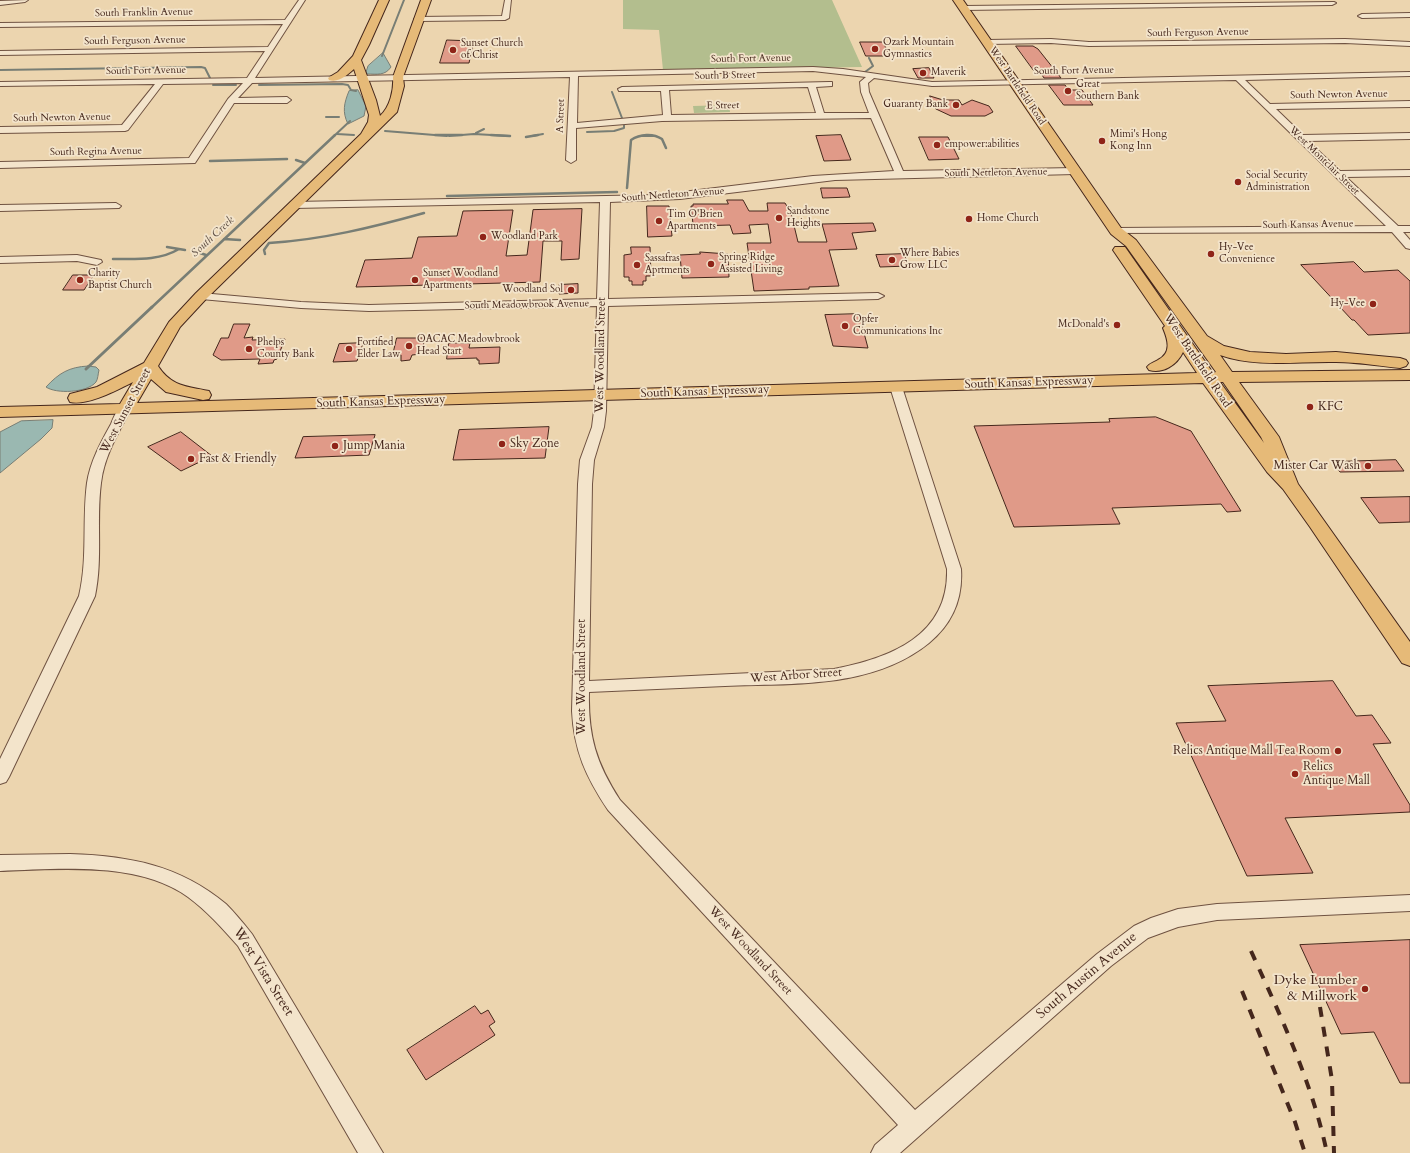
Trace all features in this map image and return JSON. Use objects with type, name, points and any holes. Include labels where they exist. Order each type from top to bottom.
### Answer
[{"type":"main road","points":[[333,78],[346,73],[356,60],[384,0]]},
{"type":"main road","name":"West Sunset Street","points":[[129,403],[174,325],[201,296],[391,112],[399,86],[398,78],[426,0]]},
{"type":"main road","name":"West Battlefield Road","points":[[961,4],[1116,231],[1131,244],[1200,335],[1225,371],[1270,437],[1289,485]]},
{"type":"main road","name":"West Sunset Street","points":[[356,60],[374,109],[375,120],[367,134]]},
{"type":"main road","name":"West Battlefield Road","points":[[1116,231],[1117,245],[1204,372],[1273,468],[1289,485],[1410,658]]},
{"type":"main road","points":[[1155,367],[1171,360],[1175,349],[1173,333],[1162,310]]},
{"type":"main road","points":[[1200,335],[1218,349],[1241,355],[1353,358],[1407,367]]},
{"type":"main road","points":[[76,398],[103,391],[150,366],[162,384],[175,389],[203,395]]},
{"type":"main road","name":"South Kansas Expressway","points":[[0,400],[76,398],[129,403],[601,390],[1155,367],[1204,372]]},
{"type":"main road","name":"South Kansas Expressway","points":[[1225,371],[1372,375],[1407,367]]},
{"type":"main road","name":"South Kansas Expressway","points":[[0,412],[129,403],[203,395],[896,387],[1021,383],[1225,371],[1407,367]]},
{"type":"main road","points":[[1270,437],[1254,396],[1254,391],[1258,385],[1284,380],[1372,375]]},
{"type":"main road","points":[[1021,383],[1068,386],[1164,385],[1184,387],[1210,396],[1234,415]]},
{"type":"street","points":[[0,3],[25,0]]},
{"type":"street","points":[[231,101],[250,80],[302,0]]},
{"type":"street","points":[[418,19],[505,18],[508,0]]},
{"type":"street","points":[[961,4],[1332,3]]},
{"type":"street","points":[[1362,16],[1410,15]]},
{"type":"street","name":"South Franklin Avenue","points":[[0,25],[288,22]]},
{"type":"street","name":"South Ferguson Avenue","points":[[986,42],[1051,41],[1089,44],[1345,41],[1410,44]]},
{"type":"street","name":"South Ferguson Avenue","points":[[0,53],[270,49]]},
{"type":"street","name":"South Fort Avenue","points":[[293,80],[823,69],[846,70],[872,76],[924,84],[1410,74]]},
{"type":"street","points":[[721,70],[723,87]]},
{"type":"street","points":[[708,71],[711,87]]},
{"type":"street","name":"A Street","points":[[571,160],[574,74]]},
{"type":"street","points":[[872,76],[864,82],[864,86],[900,175]]},
{"type":"street","name":"West Montclair Street","points":[[1237,77],[1410,246]]},
{"type":"street","name":"South Fort Avenue","points":[[0,84],[362,78]]},
{"type":"street","name":"South Newton Avenue","points":[[0,130],[125,128],[161,82]]},
{"type":"street","name":"South B Street","points":[[622,89],[829,84]]},
{"type":"street","points":[[811,85],[821,116]]},
{"type":"street","points":[[665,88],[667,118]]},
{"type":"street","points":[[231,101],[287,100]]},
{"type":"street","name":"South Regina Avenue","points":[[0,165],[192,161],[231,101]]},
{"type":"street","name":"South Newton Avenue","points":[[1268,107],[1410,104]]},
{"type":"street","name":"E Street","points":[[572,126],[667,118],[875,115]]},
{"type":"street","points":[[34,129],[45,118]]},
{"type":"street","points":[[1300,138],[1410,136]]},
{"type":"street","name":"South Nettleton Avenue","points":[[294,205],[605,200],[685,196],[818,179],[900,175],[1075,171]]},
{"type":"street","points":[[1337,174],[1410,173]]},
{"type":"street","name":"West Woodland Street","points":[[605,200],[599,421],[590,449],[585,473],[580,686],[581,733],[585,753],[591,770],[614,806],[914,1125]]},
{"type":"street","points":[[0,208],[116,206]]},
{"type":"street","name":"South Kansas Avenue","points":[[1116,231],[1207,229],[1231,232],[1392,227],[1410,224]]},
{"type":"street","name":"South Kansas Avenue","points":[[1392,227],[1410,229]]},
{"type":"street","points":[[0,260],[77,258],[97,262]]},
{"type":"street","name":"South Meadowbrook Avenue","points":[[201,296],[353,308],[878,296]]},
{"type":"street","name":"West Arbor Street","points":[[580,686],[833,675],[882,663],[898,656],[925,639],[940,622],[951,603],[955,581],[954,568],[896,387]]},
{"type":"street","name":"West Sunset Street","points":[[0,776],[87,596],[91,584],[94,556],[92,504],[94,481],[102,455],[129,403]]},
{"type":"street","name":"West Vista Street","points":[[0,864],[91,861],[132,866],[173,879],[207,899],[221,911],[245,940],[371,1153]]},
{"type":"street","name":"South Austin Avenue","points":[[883,1153],[1104,960],[1141,932],[1158,924],[1178,918],[1217,912],[1410,903]]},
{"type":"green space","points":[[623,0],[832,0],[862,67],[663,70],[659,30],[623,29]]},
{"type":"green space","points":[[729,105],[730,112],[694,113],[693,106]]},
{"type":"water","points":[[383,53],[391,67],[389,70],[383,73],[367,74],[366,72],[368,66]]},
{"type":"water","points":[[358,90],[366,106],[364,116],[348,124],[344,111],[346,100],[349,91]]},
{"type":"water","points":[[88,366],[96,367],[99,370],[97,381],[92,386],[71,391],[57,391],[46,387],[60,374],[70,369]]},
{"type":"water","points":[[53,420],[52,428],[41,439],[0,473],[0,432],[21,421]]},
{"type":"building","name":"Sunset Church of Christ","points":[[447,40],[474,41],[469,63],[440,63]]},
{"type":"building","name":"Ozark Mountain Gymnastics","points":[[860,42],[883,42],[890,56],[866,56]]},
{"type":"building","points":[[1016,46],[1033,46],[1038,49],[1061,78],[1044,78],[1040,72],[1035,72]]},
{"type":"building","name":"Maverik","points":[[929,68],[934,78],[918,78],[913,69]]},
{"type":"building","points":[[1049,85],[1065,85],[1069,90],[1082,90],[1093,105],[1064,105]]},
{"type":"building","name":"Guaranty Bank","points":[[930,96],[943,100],[959,100],[962,105],[972,100],[989,106],[993,112],[985,116],[951,116],[936,109]]},
{"type":"building","points":[[841,135],[851,160],[824,161],[816,136]]},
{"type":"building","name":"empower:abilities","points":[[919,137],[948,137],[959,159],[929,160]]},
{"type":"building","name":"Sandstone Heights","points":[[821,188],[847,188],[850,197],[823,198]]},
{"type":"building","points":[[727,200],[743,200],[749,211],[768,211],[767,203],[785,203],[791,213],[798,242],[827,242],[822,224],[873,223],[876,231],[852,233],[857,249],[829,250],[839,286],[809,287],[809,289],[754,291],[747,243],[771,243],[768,224],[749,225],[751,233],[733,234],[730,225],[696,226],[693,224],[691,206],[693,206],[693,204],[728,204]]},
{"type":"building","name":"Tim O'Brien Apartments","points":[[647,206],[669,206],[672,236],[648,237]]},
{"type":"building","points":[[582,209],[579,259],[561,260],[562,241],[543,241],[540,282],[356,287],[365,260],[412,258],[418,237],[457,236],[463,211],[513,210],[506,256],[527,255],[533,210]]},
{"type":"building","name":"Sassafras Aprtments","points":[[631,247],[650,247],[651,276],[646,276],[646,281],[643,281],[643,285],[632,285],[632,281],[629,281],[629,277],[624,277],[624,255],[631,254]]},
{"type":"building","name":"Spring Ridge Assisted Living","points":[[700,252],[728,254],[729,277],[682,278],[680,255],[700,254]]},
{"type":"building","name":"Where Babies Grow LLC","points":[[904,254],[909,266],[880,267],[876,255]]},
{"type":"building","name":"Hy-Vee","points":[[1354,262],[1364,272],[1398,270],[1410,281],[1410,333],[1368,335],[1301,265]]},
{"type":"building","name":"Charity Baptist Church","points":[[73,275],[94,275],[84,290],[63,290]]},
{"type":"building","name":"Woodland Sol","points":[[578,284],[578,293],[559,294],[559,285]]},
{"type":"building","name":"Opfer Communications Inc","points":[[859,314],[868,348],[833,346],[825,315]]},
{"type":"building","name":"Phelps County Bank","points":[[234,324],[250,324],[244,338],[253,337],[252,340],[285,339],[277,359],[274,360],[273,363],[258,364],[260,359],[221,360],[213,355],[221,338],[228,338]]},
{"type":"building","name":"OACAC Meadowbrook Head Start","points":[[397,338],[425,338],[421,354],[412,355],[410,360],[401,361],[401,355],[393,355]]},
{"type":"building","name":"Fortified Elder Law","points":[[363,343],[357,361],[333,362],[339,344]]},
{"type":"building","points":[[449,343],[470,343],[469,348],[500,347],[499,363],[479,364],[479,360],[477,360],[477,358],[447,359]]},
{"type":"building","points":[[1156,417],[1191,431],[1241,511],[1227,512],[1221,504],[1112,508],[1120,524],[1014,527],[974,426],[1110,422],[1109,419]]},
{"type":"building","name":"Sky Zone","points":[[549,427],[545,458],[453,460],[459,430]]},
{"type":"building","points":[[181,432],[212,456],[181,471],[148,447]]},
{"type":"building","name":"Jump Mania","points":[[375,435],[369,455],[295,458],[303,437]]},
{"type":"building","name":"Mister Car Wash","points":[[1396,460],[1404,471],[1340,472],[1332,462]]},
{"type":"building","points":[[1410,497],[1410,522],[1379,523],[1361,498]]},
{"type":"building","name":"Relics Antique Mall","points":[[1333,681],[1356,716],[1372,715],[1391,743],[1373,744],[1410,805],[1410,812],[1285,818],[1313,873],[1247,876],[1176,723],[1226,721],[1208,686]]},
{"type":"building","name":"Dyke Lumber & Millwork","points":[[1410,940],[1410,1083],[1400,1083],[1374,1032],[1341,1034],[1300,945]]},
{"type":"building","points":[[475,1006],[481,1014],[488,1010],[495,1022],[489,1026],[495,1035],[426,1080],[407,1050]]},
{"type":"waterway","name":"South Creek","points":[[382,56],[404,0]]},
{"type":"waterway","points":[[865,72],[873,66],[869,58]]},
{"type":"waterway","points":[[0,70],[201,67],[205,68],[210,78]]},
{"type":"waterway","points":[[259,85],[342,84],[348,85],[351,90],[356,91]]},
{"type":"waterway","points":[[213,85],[236,85]]},
{"type":"waterway","points":[[612,92],[622,118]]},
{"type":"waterway","points":[[326,117],[339,117]]},
{"type":"waterway","name":"South Creek","points":[[334,136],[350,121]]},
{"type":"waterway","points":[[587,132],[614,131],[624,128],[624,125]]},
{"type":"waterway","points":[[476,133],[484,129]]},
{"type":"waterway","points":[[385,131],[447,136]]},
{"type":"waterway","points":[[337,134],[354,135]]},
{"type":"waterway","points":[[532,136],[543,134]]},
{"type":"waterway","name":"South Creek","points":[[224,239],[335,135]]},
{"type":"waterway","points":[[435,135],[462,135]]},
{"type":"waterway","points":[[449,136],[462,135]]},
{"type":"waterway","points":[[462,135],[497,135]]},
{"type":"waterway","points":[[491,135],[497,135]]},
{"type":"waterway","points":[[497,135],[510,136]]},
{"type":"waterway","points":[[497,135],[509,136]]},
{"type":"waterway","points":[[532,136],[538,135]]},
{"type":"waterway","points":[[627,188],[631,140],[642,135],[655,136]]},
{"type":"waterway","points":[[526,137],[532,136]]},
{"type":"waterway","points":[[641,136],[655,136]]},
{"type":"waterway","points":[[655,136],[662,139],[666,148]]},
{"type":"waterway","points":[[210,161],[287,159]]},
{"type":"waterway","points":[[296,160],[305,163]]},
{"type":"waterway","points":[[447,196],[617,192]]},
{"type":"waterway","points":[[265,254],[264,250],[269,243],[328,236],[424,213]]},
{"type":"waterway","name":"South Creek","points":[[151,308],[224,239]]},
{"type":"waterway","points":[[224,239],[240,240]]},
{"type":"waterway","points":[[167,247],[179,249]]},
{"type":"waterway","points":[[113,259],[139,259],[163,256],[179,249]]},
{"type":"waterway","points":[[179,249],[185,250]]},
{"type":"waterway","points":[[194,251],[206,255]]},
{"type":"waterway","name":"South Creek","points":[[86,369],[152,307]]},
{"type":"railway","points":[[1251,951],[1295,1050],[1313,1101],[1327,1153]]},
{"type":"railway","points":[[1242,991],[1295,1122],[1305,1153]]},
{"type":"railway","points":[[1320,1007],[1332,1080],[1334,1153]]},
{"type":"place","name":"Ozark Mountain Gymnastics","points":[[875,49]]},
{"type":"place","name":"Sunset Church of Christ","points":[[453,50]]},
{"type":"place","name":"Maverik","points":[[923,73]]},
{"type":"place","name":"Great Southern Bank","points":[[1068,91]]},
{"type":"place","name":"Guaranty Bank","points":[[956,105]]},
{"type":"place","name":"Mimi's Hong Kong Inn","points":[[1102,141]]},
{"type":"place","name":"empower:abilities","points":[[937,145]]},
{"type":"place","name":"Social Security Administration","points":[[1238,182]]},
{"type":"place","name":"Sandstone Heights","points":[[779,218]]},
{"type":"place","name":"Home Church","points":[[969,219]]},
{"type":"place","name":"Tim O'Brien Apartments","points":[[659,221]]},
{"type":"place","name":"Woodland Park","points":[[483,237]]},
{"type":"place","name":"Hy-Vee Convenience","points":[[1211,254]]},
{"type":"place","name":"Where Babies Grow LLC","points":[[892,260]]},
{"type":"place","name":"Spring Ridge Assisted Living","points":[[711,264]]},
{"type":"place","name":"Sassafras Aprtments","points":[[637,265]]},
{"type":"place","name":"Charity Baptist Church","points":[[80,280]]},
{"type":"place","name":"Sunset Woodland Apartments","points":[[415,280]]},
{"type":"place","name":"Woodland Sol","points":[[571,290]]},
{"type":"place","name":"Hy-Vee","points":[[1373,304]]},
{"type":"place","name":"McDonald's","points":[[1117,325]]},
{"type":"place","name":"Opfer Communications Inc","points":[[845,326]]},
{"type":"place","name":"OACAC Meadowbrook Head Start","points":[[409,346]]},
{"type":"place","name":"Phelps County Bank","points":[[249,349]]},
{"type":"place","name":"Fortified Elder Law","points":[[349,349]]},
{"type":"place","name":"KFC","points":[[1310,407]]},
{"type":"place","name":"Sky Zone","points":[[502,444]]},
{"type":"place","name":"Jump Mania","points":[[335,446]]},
{"type":"place","name":"Fast & Friendly","points":[[191,459]]},
{"type":"place","name":"Mister Car Wash","points":[[1368,466]]},
{"type":"place","name":"Relics Antique Mall Tea Room","points":[[1338,751]]},
{"type":"place","name":"Relics Antique Mall","points":[[1295,774]]},
{"type":"place","name":"Dyke Lumber & Millwork","points":[[1365,989]]}]
